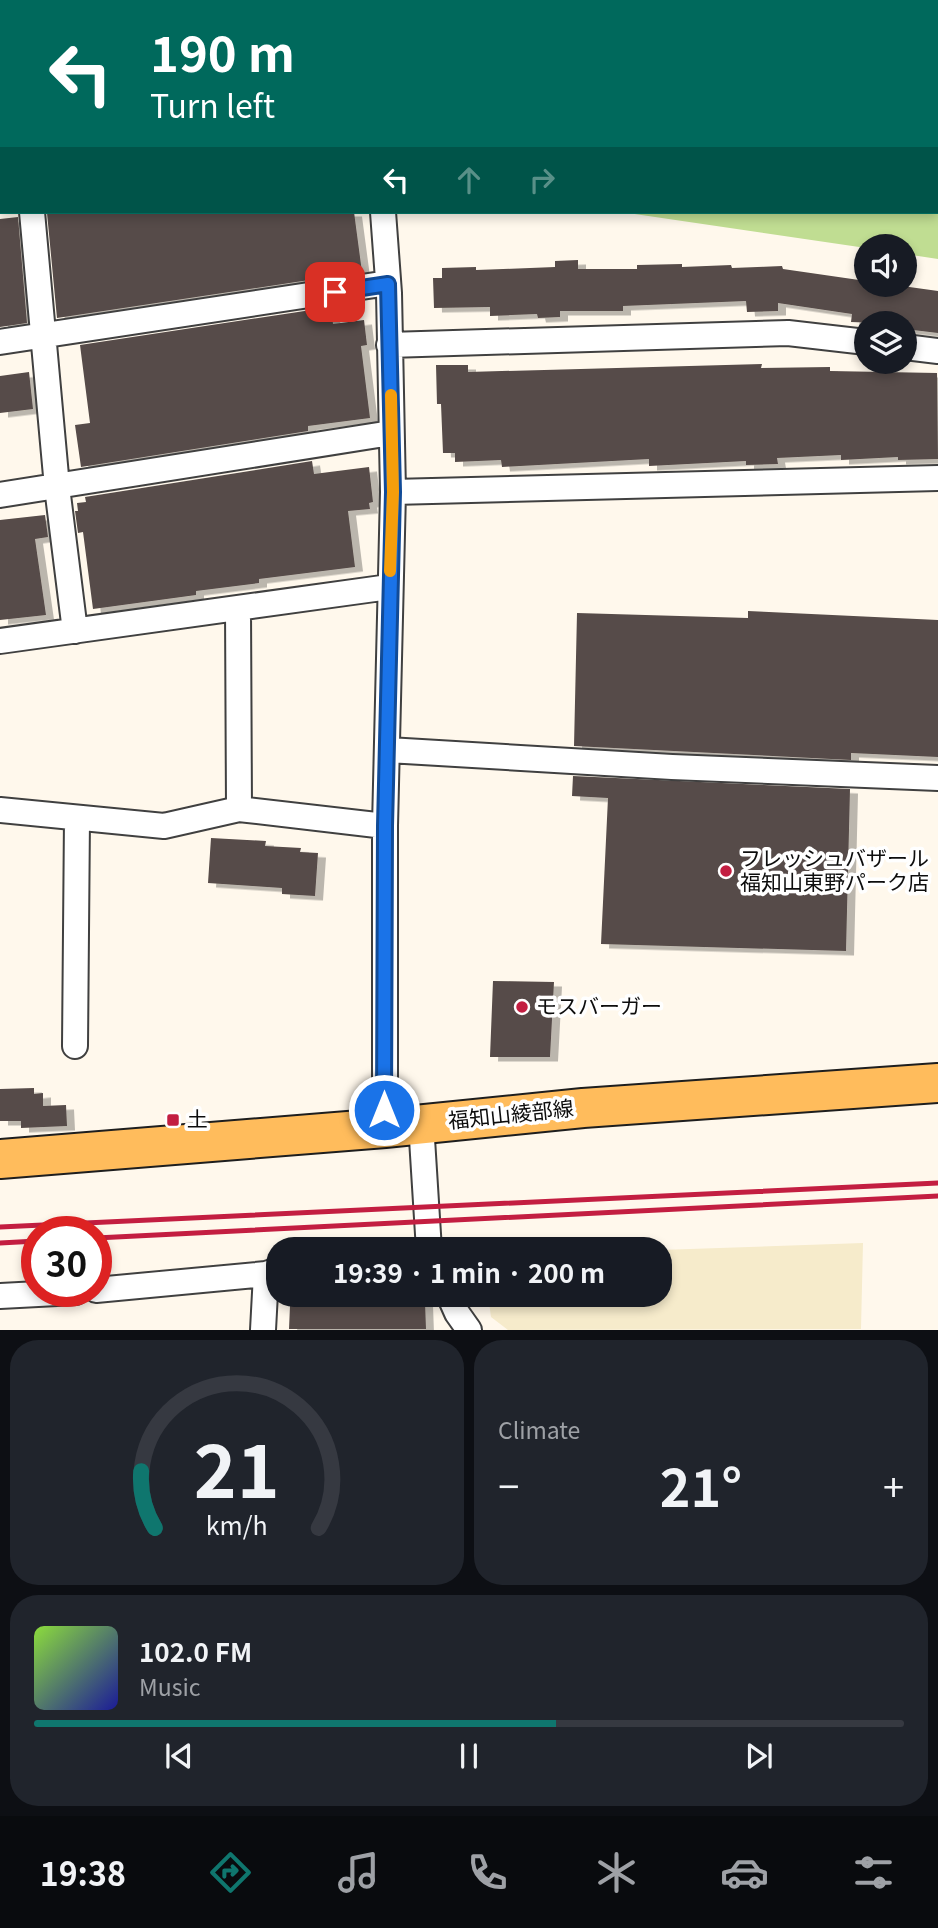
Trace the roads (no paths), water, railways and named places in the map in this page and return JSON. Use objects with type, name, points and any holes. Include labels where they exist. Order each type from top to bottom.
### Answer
[{"type":"main road","name":"福知山綾部線","points":[[0,1159],[403,1126],[583,1108],[938,1083]]},
{"type":"street","points":[[32,214],[57,487],[75,631]]},
{"type":"street","points":[[383,214],[388,284],[393,492],[385,826],[403,1126],[426,1237]]},
{"type":"street","points":[[0,342],[388,284]]},
{"type":"street","points":[[389,345],[788,333],[854,341]]},
{"type":"street","points":[[917,348],[938,351]]},
{"type":"street","points":[[0,495],[391,432]]},
{"type":"street","points":[[393,492],[938,478]]},
{"type":"street","points":[[0,642],[389,587]]},
{"type":"street","points":[[238,608],[239,809]]},
{"type":"street","points":[[388,750],[672,768],[938,778]]},
{"type":"street","points":[[0,810],[164,826],[239,809],[385,826]]},
{"type":"street","points":[[75,1046],[77,818]]},
{"type":"street","points":[[112,1288],[266,1273]]},
{"type":"street","points":[[0,1296],[21,1295]]},
{"type":"street","points":[[262,1329],[266,1306]]},
{"type":"street","points":[[455,1307],[469,1329]]},
{"type":"railway","points":[[0,1227],[938,1183]]},
{"type":"railway","points":[[112,1237],[938,1196]]},
{"type":"railway","points":[[0,1243],[21,1242]]},
{"type":"place","name":"フレッシュバザール 福知山東野パーク店","points":[[726,871]]},
{"type":"place","name":"モスバーガー","points":[[522,1007]]},
{"type":"place","name":"土","points":[[173,1120]]}]
